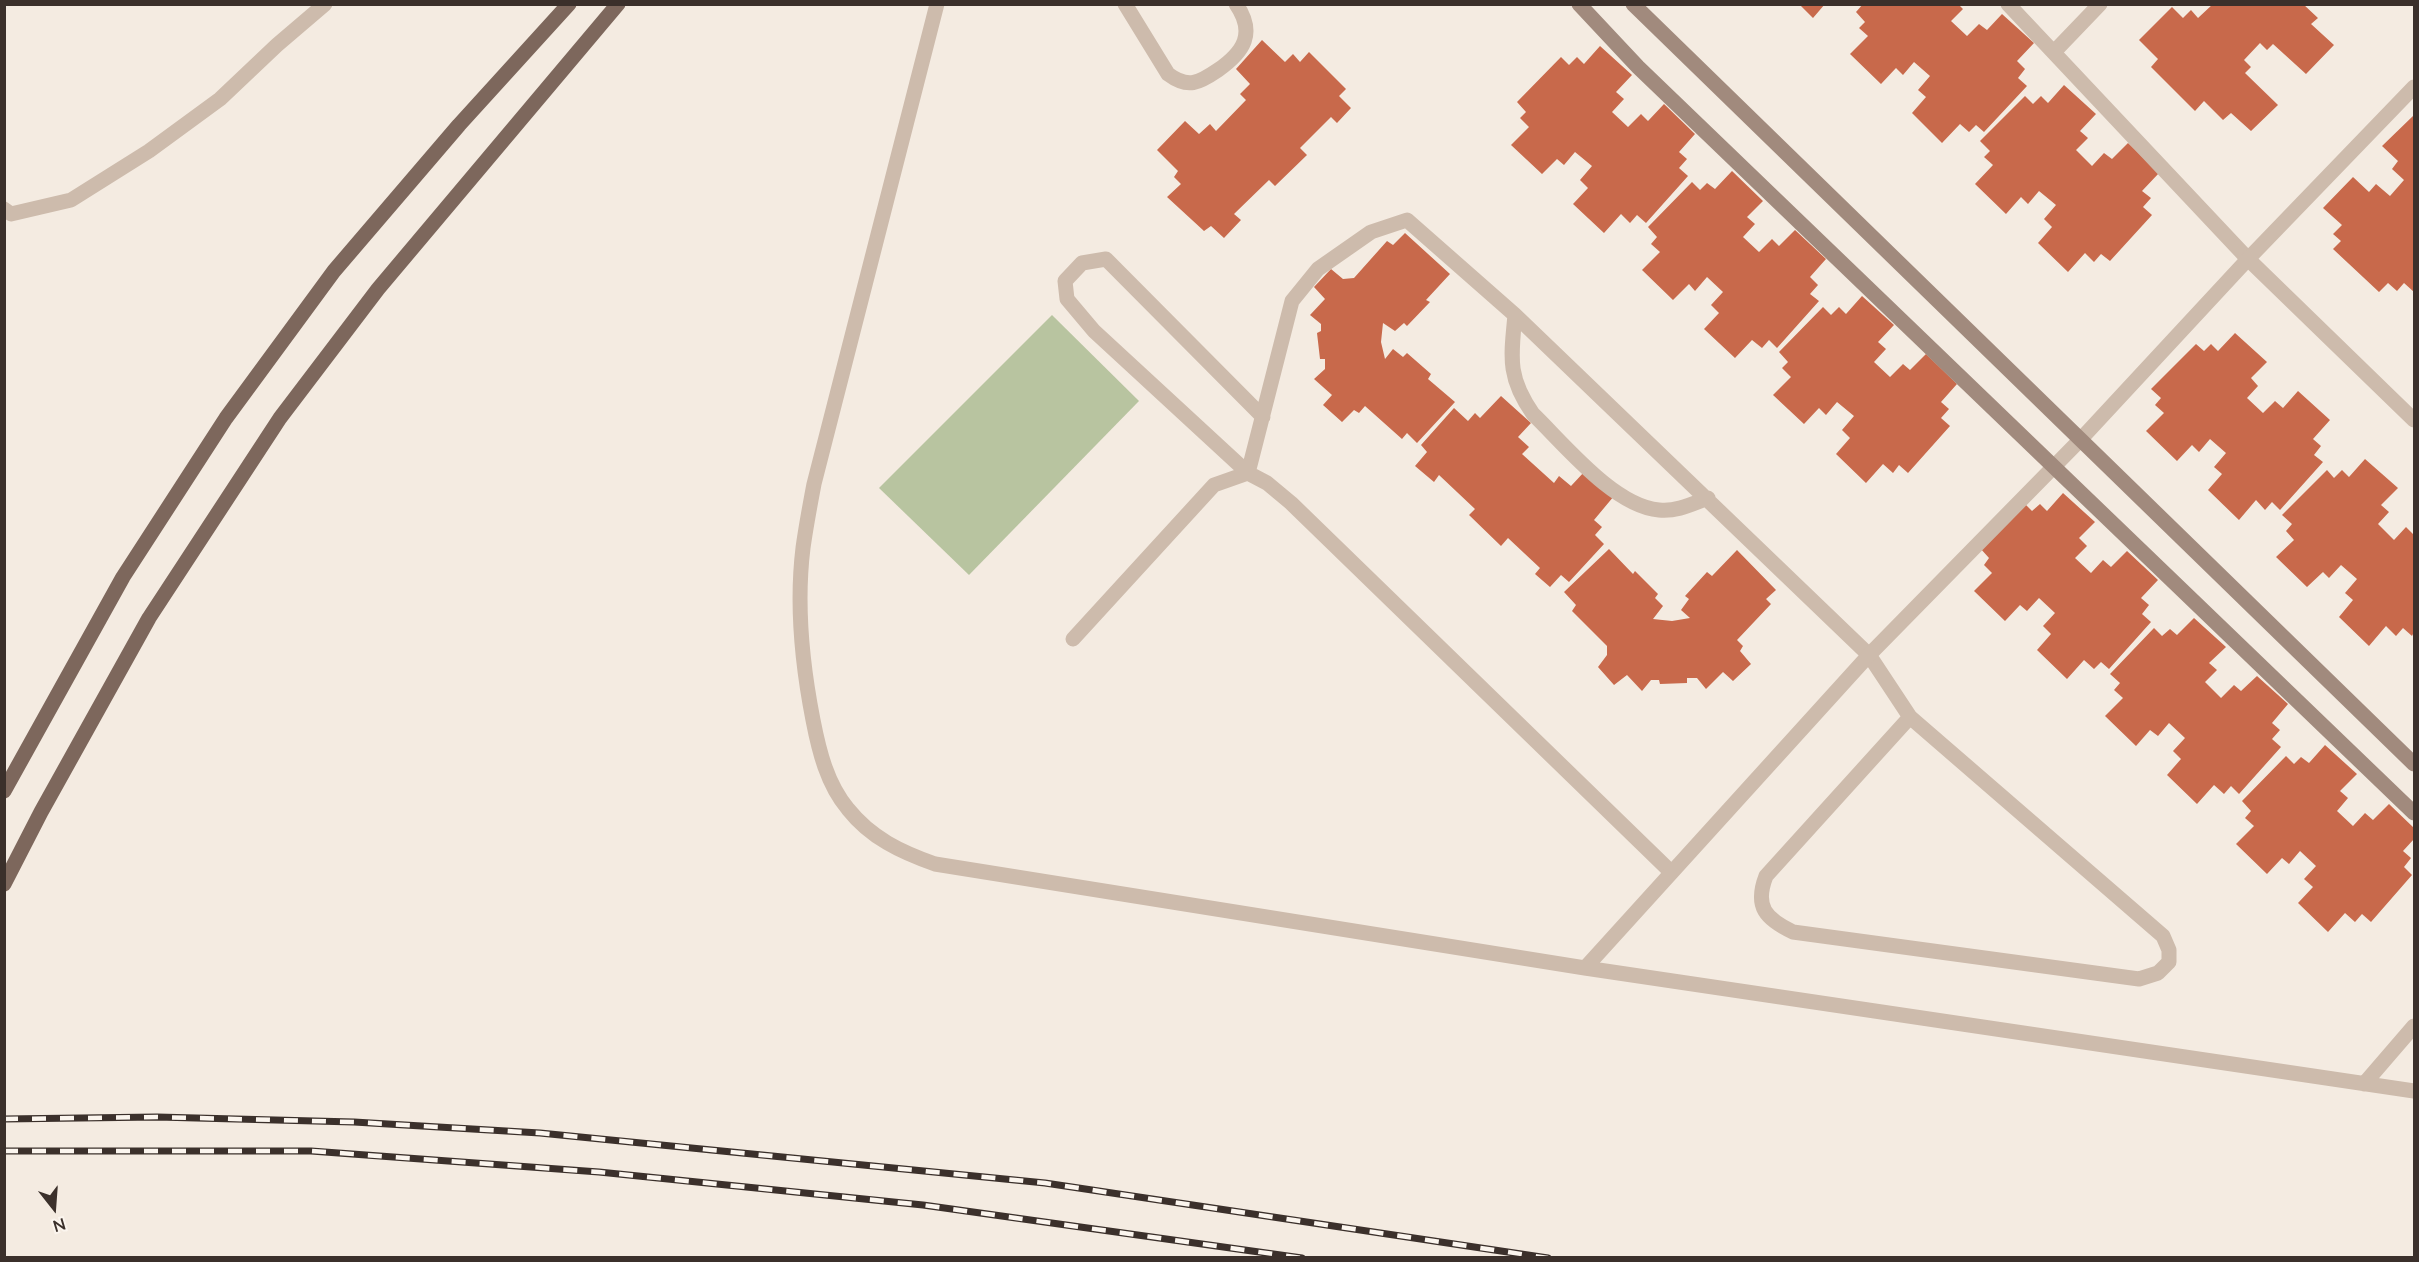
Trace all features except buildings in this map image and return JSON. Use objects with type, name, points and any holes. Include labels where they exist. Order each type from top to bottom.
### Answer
[{"type":"main road","points":[[4,791],[123,577],[226,418],[334,271],[459,125],[569,4]]},
{"type":"main road","points":[[4,884],[41,812],[149,618],[280,418],[378,289],[618,4]]},
{"type":"street","points":[[4,209],[11,214],[71,200],[149,151],[220,99],[276,45],[325,4]]},
{"type":"street","points":[[938,4],[814,484],[803,549],[800,615],[805,680],[818,744],[829,778],[847,808],[872,834],[902,852],[935,864],[1585,968],[2415,1091]]},
{"type":"street","points":[[1125,4],[1168,74],[1187,83],[1198,82],[1208,77],[1233,60],[1241,50],[1246,27],[1244,15],[1236,4]]},
{"type":"street","points":[[1580,4],[1638,68],[2415,813]]},
{"type":"street","points":[[1633,4],[2415,764]]},
{"type":"street","points":[[2008,4],[2248,259],[2415,420]]},
{"type":"street","points":[[2054,52],[2100,4]]},
{"type":"street","points":[[1585,968],[1869,655],[2081,439],[2248,259],[2415,87]]},
{"type":"street","points":[[1248,473],[1292,301],[1318,269],[1371,232],[1407,220],[1515,315],[1869,655],[1910,717],[2163,936],[2169,950],[2169,963],[2158,973],[2139,979],[1793,932],[1774,923],[1762,908],[1760,892],[1766,876],[1910,717]]},
{"type":"street","points":[[1263,417],[1106,259],[1082,263],[1065,281],[1067,299],[1094,331],[1248,473],[1267,483],[1291,503],[1671,872]]},
{"type":"street","points":[[1515,315],[1511,361],[1515,380],[1524,400],[1533,414],[1613,492],[1633,504],[1659,510],[1682,508],[1708,498]]},
{"type":"street","points":[[1073,639],[1214,485],[1248,473]]},
{"type":"street","points":[[2364,1084],[2415,1026]]},
{"type":"green space","points":[[1052,315],[1139,401],[969,575],[879,488]]},
{"type":"railway","points":[[4,1119],[157,1117],[354,1122],[540,1133],[1045,1183],[1548,1258]]},
{"type":"railway","points":[[4,1151],[311,1151],[599,1172],[923,1205],[1302,1258]]}]
